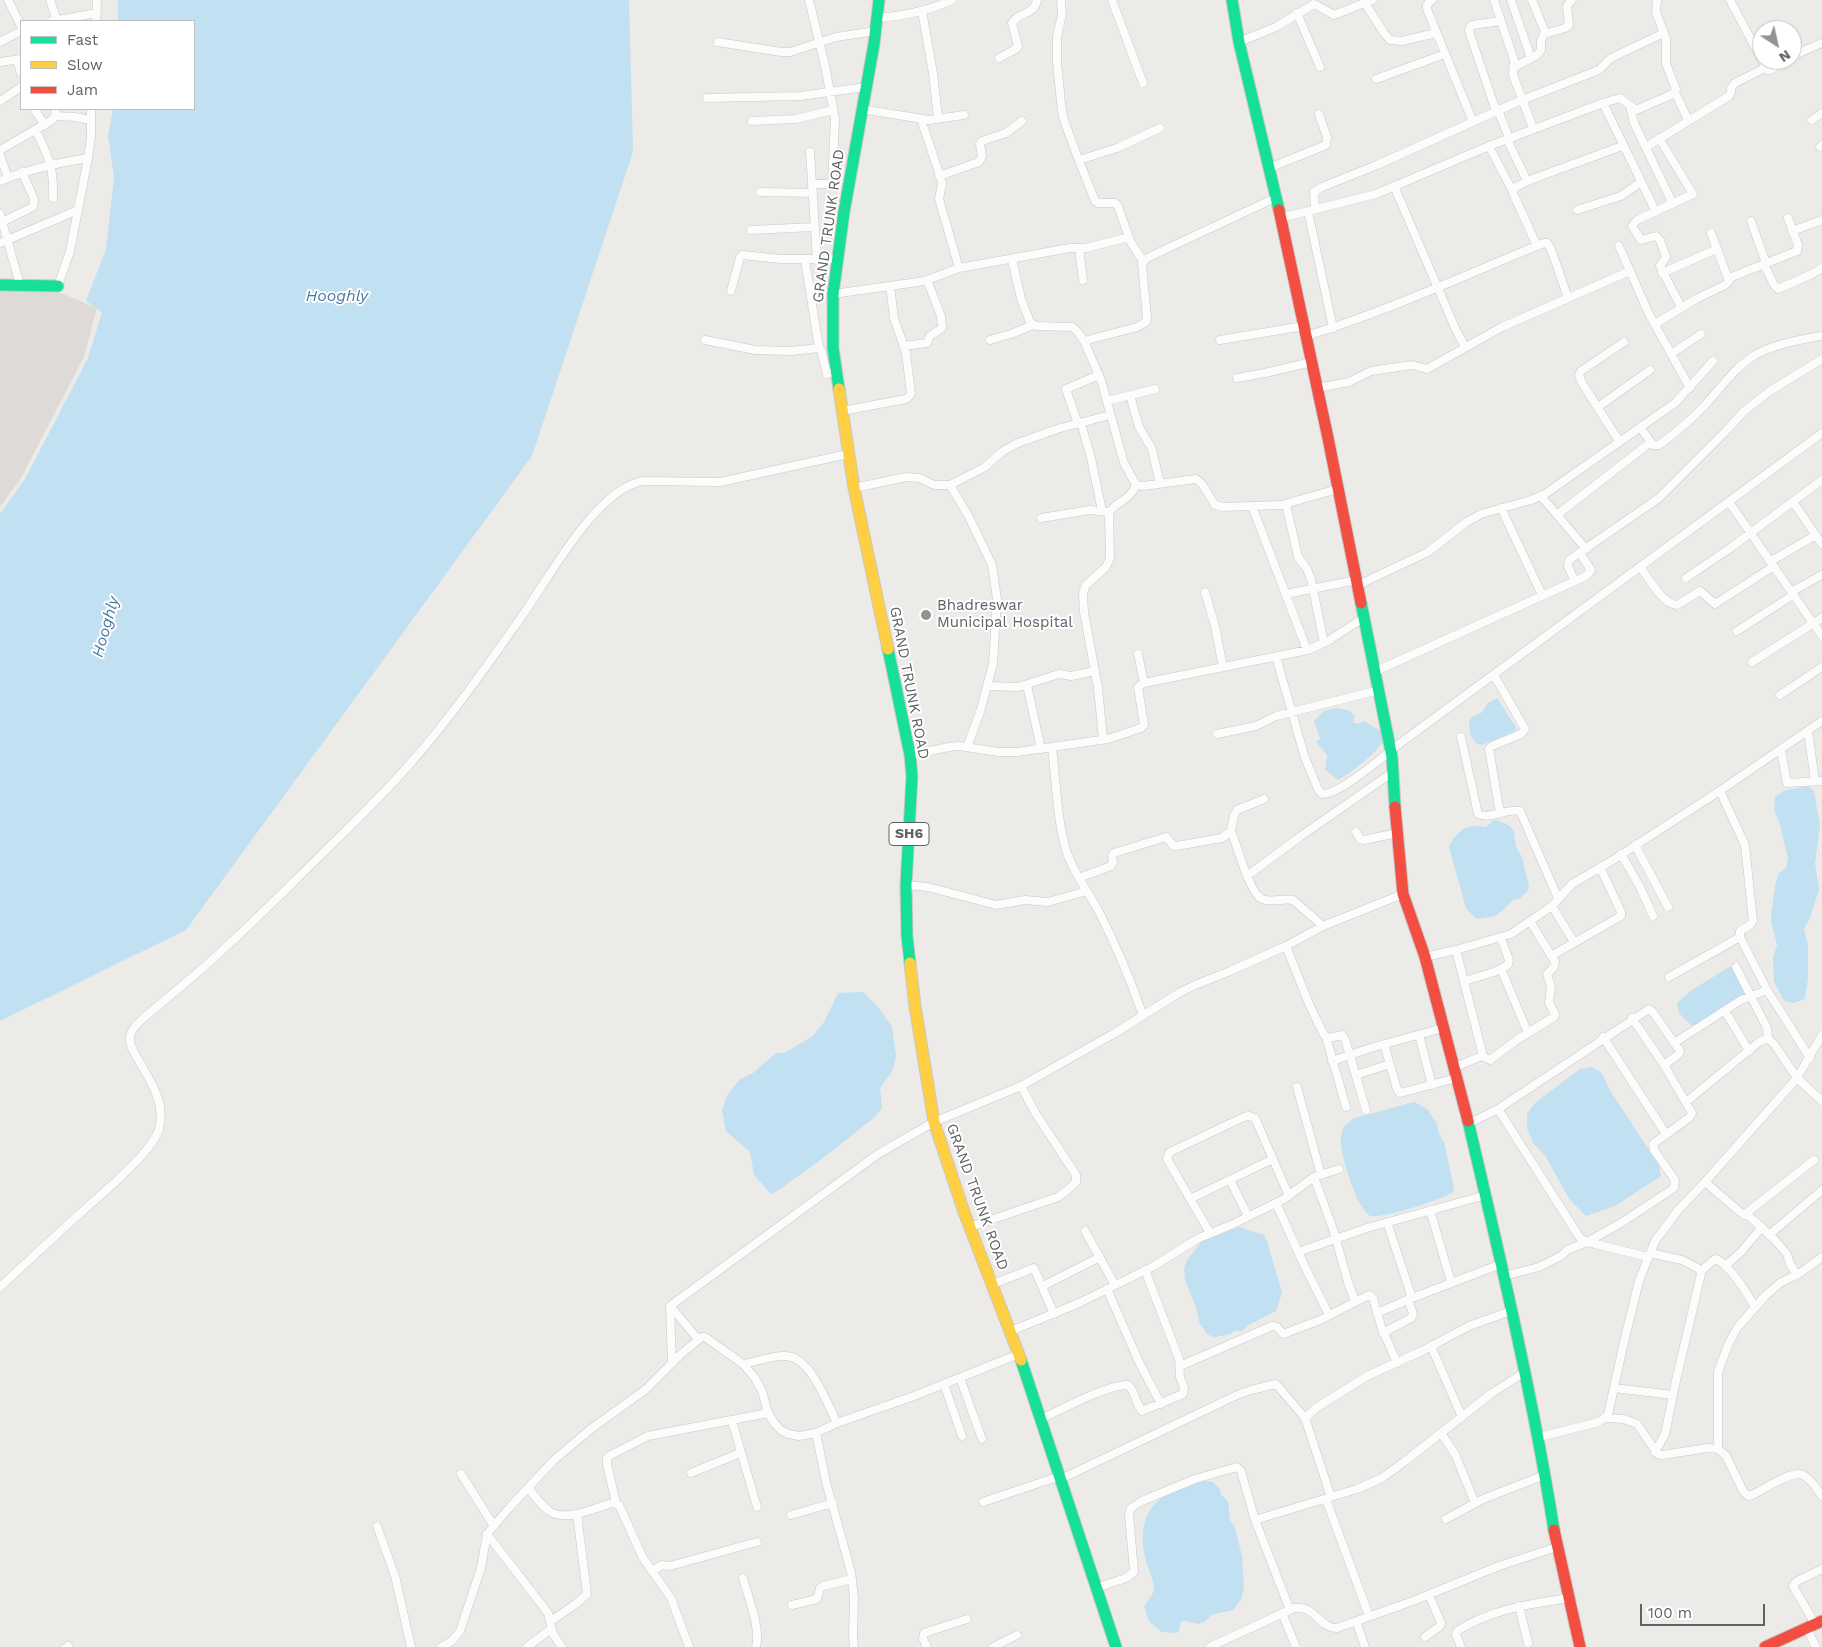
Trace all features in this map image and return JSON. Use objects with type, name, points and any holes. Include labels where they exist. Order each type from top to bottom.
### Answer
[{"type":"street","points":[[8,0],[20,24]]},
{"type":"street","points":[[50,0],[55,20]]},
{"type":"street","points":[[65,20],[96,17],[97,0]]},
{"type":"street","points":[[810,0],[830,92],[835,128],[832,182],[829,184],[812,184]]},
{"type":"street","name":"GRAND TRUNK ROAD","points":[[879,0],[876,31],[861,109],[832,294],[833,348],[854,488],[910,756],[912,776],[906,885],[909,967],[934,1122],[970,1228],[1011,1332],[1116,1647]]},
{"type":"street","points":[[877,18],[895,17],[922,11],[952,0]]},
{"type":"street","points":[[999,58],[1018,46],[1012,23],[1014,19],[1032,11],[1037,0]]},
{"type":"street","points":[[1061,0],[1062,15],[1057,36],[1058,89],[1064,117],[1095,201],[1098,203],[1115,203],[1118,206],[1128,237],[1144,261]]},
{"type":"street","points":[[1112,0],[1143,83]]},
{"type":"street","points":[[1232,0],[1239,42],[1312,362],[1376,671],[1391,751],[1403,894],[1425,957],[1486,1195],[1539,1436],[1557,1547],[1580,1647]]},
{"type":"street","points":[[1432,0],[1427,7],[1472,122]]},
{"type":"street","points":[[1494,0],[1514,60],[1513,75],[1533,128]]},
{"type":"street","points":[[1511,0],[1531,58]]},
{"type":"street","points":[[1532,0],[1545,34]]},
{"type":"street","points":[[1657,0],[1656,12],[1667,42],[1666,64],[1675,87],[1675,92],[1688,120]]},
{"type":"street","points":[[1730,0],[1752,42]]},
{"type":"street","points":[[1513,68],[1542,50],[1541,41],[1545,34],[1569,25],[1568,1]]},
{"type":"street","points":[[1239,42],[1276,27],[1314,4],[1334,15],[1365,2],[1390,40],[1402,41],[1436,33]]},
{"type":"street","points":[[922,11],[933,73],[938,118]]},
{"type":"street","points":[[1297,13],[1320,67]]},
{"type":"street","points":[[1501,21],[1469,28],[1497,111],[1527,182]]},
{"type":"street","points":[[718,42],[790,52],[836,37],[876,31]]},
{"type":"street","points":[[0,42],[20,32]]},
{"type":"street","points":[[1333,328],[1312,210],[1316,190],[1377,165],[1522,100],[1599,70],[1611,58],[1664,33]]},
{"type":"street","points":[[1802,52],[1822,43]]},
{"type":"street","points":[[1376,79],[1445,54]]},
{"type":"street","points":[[0,62],[19,60]]},
{"type":"street","points":[[1646,147],[1729,96],[1731,88],[1735,83],[1762,70]]},
{"type":"street","points":[[707,98],[800,96],[866,86]]},
{"type":"street","points":[[0,101],[20,88]]},
{"type":"street","points":[[1280,218],[1376,194],[1508,138],[1603,103],[1620,98],[1636,110],[1675,92]]},
{"type":"street","points":[[1603,103],[1622,146],[1656,212]]},
{"type":"street","points":[[1630,106],[1634,123],[1673,204]]},
{"type":"street","points":[[861,109],[921,119],[964,115]]},
{"type":"street","points":[[35,110],[45,125]]},
{"type":"street","points":[[0,285],[58,286],[70,251],[88,158],[91,137],[91,110]]},
{"type":"street","points":[[752,122],[796,119],[833,110]]},
{"type":"street","points":[[0,150],[45,125],[55,112],[90,120]]},
{"type":"street","points":[[1812,120],[1822,113]]},
{"type":"street","points":[[1269,168],[1326,145],[1327,137],[1319,114]]},
{"type":"street","points":[[921,119],[940,176],[942,184],[939,199],[959,268]]},
{"type":"street","points":[[940,176],[979,162],[982,156],[980,144],[982,141],[1006,133],[1022,121]]},
{"type":"street","points":[[1079,160],[1117,148],[1160,128]]},
{"type":"street","points":[[36,130],[51,164],[54,176],[53,198]]},
{"type":"street","points":[[1659,138],[1693,193],[1688,198],[1637,220],[1632,226],[1641,240],[1656,236],[1660,240],[1666,257],[1660,266],[1681,307]]},
{"type":"street","points":[[1489,146],[1512,190],[1537,246]]},
{"type":"street","points":[[1512,190],[1527,182],[1622,146]]},
{"type":"street","points":[[810,152],[817,260]]},
{"type":"street","points":[[0,155],[8,178]]},
{"type":"street","points":[[0,181],[22,172],[51,164],[88,158]]},
{"type":"street","points":[[20,285],[4,241],[1,218],[33,207],[34,199],[22,172]]},
{"type":"street","points":[[1577,210],[1621,196],[1641,182]]},
{"type":"street","points":[[1394,186],[1465,347]]},
{"type":"street","points":[[760,192],[813,193]]},
{"type":"street","points":[[1084,341],[1137,327],[1146,322],[1142,268],[1144,261],[1214,225],[1275,198]]},
{"type":"street","points":[[4,241],[78,210]]},
{"type":"street","points":[[1655,324],[1681,307],[1725,285],[1729,278],[1797,250],[1798,246],[1788,218]]},
{"type":"street","points":[[1792,231],[1822,220]]},
{"type":"street","points":[[1751,222],[1765,263],[1774,285],[1778,288],[1822,268]]},
{"type":"street","points":[[751,230],[814,227]]},
{"type":"street","points":[[1711,233],[1729,278]]},
{"type":"street","points":[[832,294],[927,280],[959,268],[1094,246],[1128,237]]},
{"type":"street","points":[[1220,340],[1333,328],[1438,288],[1544,244],[1549,245],[1568,298]]},
{"type":"street","points":[[1619,246],[1655,324],[1690,388]]},
{"type":"street","points":[[1079,248],[1083,280]]},
{"type":"street","points":[[1662,272],[1717,249]]},
{"type":"street","points":[[731,291],[742,255],[781,259],[837,259]]},
{"type":"street","points":[[1012,259],[1021,299],[1027,316],[1033,325]]},
{"type":"street","points":[[805,260],[819,348],[827,374],[837,371]]},
{"type":"street","points":[[1317,388],[1349,382],[1372,371],[1412,364],[1427,369],[1516,320],[1630,272]]},
{"type":"street","points":[[904,346],[927,343],[930,336],[942,328],[941,316],[927,280]]},
{"type":"street","points":[[842,411],[910,396],[911,390],[904,346],[894,318],[890,286]]},
{"type":"street","points":[[990,340],[1012,334],[1033,325],[1044,327],[1072,326],[1084,341],[1099,375],[1124,463],[1136,485]]},
{"type":"street","points":[[1671,354],[1701,334]]},
{"type":"street","points":[[1640,427],[1651,442],[1656,446],[1659,445],[1673,435],[1701,409],[1732,374],[1754,356],[1795,342],[1822,336]]},
{"type":"street","points":[[704,340],[755,350],[791,351],[819,348]]},
{"type":"street","points":[[1620,441],[1582,383],[1579,375],[1624,342]]},
{"type":"street","points":[[1574,580],[1568,563],[1659,498],[1717,441],[1743,412],[1770,390],[1822,359]]},
{"type":"street","points":[[1286,594],[1313,588],[1358,583],[1428,552],[1472,518],[1541,496],[1676,403],[1714,361]]},
{"type":"street","points":[[1237,378],[1265,374],[1312,362]]},
{"type":"street","points":[[1598,407],[1650,370]]},
{"type":"street","points":[[1099,375],[1066,389],[1092,458],[1105,512],[1110,558],[1106,567],[1086,585],[1083,593],[1103,740]]},
{"type":"street","points":[[1107,401],[1155,389]]},
{"type":"street","points":[[1130,395],[1139,426],[1152,450],[1160,484]]},
{"type":"street","points":[[854,488],[914,477],[934,485],[950,485],[985,468],[1010,446],[1110,415]]},
{"type":"street","points":[[1276,657],[1308,768],[1322,794],[1330,794],[1822,433]]},
{"type":"street","points":[[1557,515],[1651,442]]},
{"type":"street","points":[[0,1287],[122,1175],[153,1142],[159,1131],[162,1116],[160,1103],[151,1082],[132,1048],[130,1035],[133,1028],[206,966],[269,907],[408,766],[472,686],[523,615],[553,569],[599,508],[633,482],[720,482],[848,454]]},
{"type":"street","points":[[1136,485],[1143,486],[1196,479],[1218,506],[1286,504],[1338,489]]},
{"type":"street","points":[[1686,578],[1822,480]]},
{"type":"street","points":[[950,485],[987,553],[994,577],[996,599],[993,664],[980,712],[966,747]]},
{"type":"street","points":[[1040,518],[1081,511],[1097,510],[1105,512],[1128,498],[1136,485]]},
{"type":"street","points":[[1376,671],[1590,572],[1583,551],[1541,496]]},
{"type":"street","points":[[1729,502],[1822,636]]},
{"type":"street","points":[[1793,502],[1822,544]]},
{"type":"street","points":[[1286,504],[1298,557],[1309,572],[1324,643]]},
{"type":"street","points":[[1252,506],[1307,650]]},
{"type":"street","points":[[1501,508],[1542,595]]},
{"type":"street","points":[[1640,567],[1664,599],[1673,605],[1677,605],[1700,592],[1715,604],[1772,563],[1816,535]]},
{"type":"street","points":[[1737,631],[1822,575]]},
{"type":"street","points":[[1205,592],[1223,667]]},
{"type":"street","points":[[910,756],[949,747],[966,747],[1008,753],[1052,748],[1103,740],[1136,730],[1144,725],[1138,687],[1144,683],[1307,650],[1324,643],[1365,617]]},
{"type":"street","points":[[1752,662],[1822,618]]},
{"type":"street","points":[[1138,654],[1144,683]]},
{"type":"street","points":[[1780,695],[1822,667]]},
{"type":"street","points":[[988,686],[1011,688],[1059,674],[1071,676],[1095,671]]},
{"type":"street","points":[[1494,675],[1525,728],[1521,734],[1492,746],[1490,749],[1500,813]]},
{"type":"street","points":[[1026,685],[1041,749]]},
{"type":"street","points":[[1216,734],[1256,726],[1276,716],[1379,690]]},
{"type":"street","points":[[1425,957],[1511,934],[1552,906],[1572,884],[1720,791],[1822,722]]},
{"type":"street","points":[[1781,750],[1788,783],[1818,781],[1808,731]]},
{"type":"street","points":[[1461,737],[1478,814],[1484,816],[1518,810],[1522,813],[1558,898]]},
{"type":"street","points":[[1052,748],[1060,822],[1066,848],[1079,878],[1100,912],[1127,971],[1143,1016]]},
{"type":"street","points":[[1247,876],[1300,836],[1393,772]]},
{"type":"street","points":[[1720,791],[1745,845],[1753,921],[1740,931],[1740,937],[1767,990],[1810,1058]]},
{"type":"street","points":[[1264,799],[1235,812],[1231,831],[1247,876],[1261,898],[1293,900],[1323,926]]},
{"type":"street","points":[[1079,878],[1111,866],[1114,853],[1146,842],[1166,837],[1176,846],[1222,838],[1231,831]]},
{"type":"street","points":[[1356,832],[1360,839],[1364,840],[1397,833]]},
{"type":"street","points":[[1635,845],[1668,907]]},
{"type":"street","points":[[1621,854],[1653,916]]},
{"type":"street","points":[[1551,956],[1622,914],[1600,867]]},
{"type":"street","points":[[906,885],[928,887],[996,905],[1025,900],[1048,902],[1087,891]]},
{"type":"street","points":[[670,1306],[878,1154],[934,1122],[1021,1086],[1115,1034],[1187,988],[1286,946],[1323,926],[1403,894]]},
{"type":"street","points":[[1646,901],[1661,894]]},
{"type":"street","points":[[1552,906],[1574,942]]},
{"type":"street","points":[[1456,950],[1483,1056],[1490,1060],[1555,1015],[1549,1002],[1551,987],[1547,974],[1555,965],[1530,921]]},
{"type":"street","points":[[1669,977],[1740,937]]},
{"type":"street","points":[[1464,981],[1508,965],[1510,962],[1501,938]]},
{"type":"street","points":[[1286,946],[1309,1004],[1326,1037],[1346,1107]]},
{"type":"street","points":[[1736,967],[1767,1028],[1768,1038],[1797,1078],[1822,1101]]},
{"type":"street","points":[[1501,969],[1528,1032]]},
{"type":"street","points":[[1674,1043],[1750,996],[1767,990]]},
{"type":"street","points":[[1468,1124],[1498,1108],[1646,1009],[1651,1009],[1680,1053],[1664,1065]]},
{"type":"street","points":[[1725,1011],[1749,1051]]},
{"type":"street","points":[[1504,1276],[1539,1267],[1561,1256],[1567,1250],[1587,1242],[1621,1223],[1674,1188],[1675,1180],[1652,1146],[1654,1142],[1692,1115],[1664,1065],[1632,1018]]},
{"type":"street","points":[[1332,1062],[1384,1044],[1444,1028]]},
{"type":"street","points":[[1418,1034],[1432,1085]]},
{"type":"street","points":[[1539,1436],[1599,1422],[1605,1418],[1610,1410],[1634,1302],[1649,1255],[1663,1229],[1797,1078],[1822,1035]]},
{"type":"street","points":[[1326,1037],[1342,1036],[1350,1055],[1366,1110]]},
{"type":"street","points":[[1604,1037],[1666,1134]]},
{"type":"street","points":[[1686,1102],[1764,1039],[1768,1038]]},
{"type":"street","points":[[1384,1044],[1397,1089],[1400,1093],[1432,1085],[1483,1056]]},
{"type":"street","points":[[1356,1075],[1390,1064]]},
{"type":"street","points":[[970,1228],[1058,1197],[1076,1182],[1076,1175],[1036,1114],[1021,1086]]},
{"type":"street","points":[[1297,1087],[1318,1176],[1355,1301]]},
{"type":"street","points":[[1498,1108],[1576,1233],[1587,1242],[1682,1260],[1701,1271]]},
{"type":"street","points":[[1210,1233],[1169,1163],[1168,1156],[1172,1151],[1244,1117],[1253,1116],[1258,1121],[1289,1196]]},
{"type":"street","points":[[1190,1200],[1273,1159]]},
{"type":"street","points":[[1744,1215],[1814,1160]]},
{"type":"street","points":[[1011,1332],[1111,1287],[1145,1270],[1189,1243],[1276,1203],[1318,1176],[1339,1169]]},
{"type":"street","points":[[1230,1180],[1248,1216]]},
{"type":"street","points":[[1705,1182],[1744,1215],[1750,1217],[1762,1227],[1787,1254],[1790,1264],[1798,1275]]},
{"type":"street","points":[[1769,1234],[1822,1190]]},
{"type":"street","points":[[1298,1252],[1387,1222],[1486,1195]]},
{"type":"street","points":[[1276,1203],[1329,1315]]},
{"type":"street","points":[[1430,1210],[1451,1282]]},
{"type":"street","points":[[1383,1333],[1413,1316],[1410,1299],[1387,1222]]},
{"type":"street","points":[[1725,1266],[1741,1252],[1762,1227]]},
{"type":"street","points":[[1085,1231],[1100,1257],[1139,1362],[1161,1404]]},
{"type":"street","points":[[1718,1450],[1718,1372],[1728,1345],[1738,1328],[1755,1307],[1780,1283],[1798,1275],[1822,1256]]},
{"type":"street","points":[[1043,1286],[1100,1257]]},
{"type":"street","points":[[1655,1452],[1665,1434],[1701,1271],[1715,1259],[1720,1261],[1741,1284],[1755,1307]]},
{"type":"street","points":[[1378,1314],[1451,1282],[1501,1264]]},
{"type":"street","points":[[993,1284],[1032,1268],[1035,1270],[1043,1286],[1054,1314]]},
{"type":"street","points":[[1041,1419],[1106,1390],[1124,1385],[1132,1388],[1142,1410],[1183,1394],[1184,1388],[1176,1351],[1145,1270]]},
{"type":"street","points":[[1180,1366],[1272,1326],[1276,1327],[1280,1333],[1286,1334],[1329,1315],[1366,1295],[1372,1296],[1383,1333],[1397,1363]]},
{"type":"street","points":[[670,1306],[698,1339]]},
{"type":"street","points":[[670,1306],[672,1363]]},
{"type":"street","points":[[1305,1418],[1316,1408],[1352,1385],[1469,1326],[1511,1310]]},
{"type":"street","points":[[441,1647],[452,1641],[460,1630],[481,1568],[487,1534],[554,1460],[592,1428],[645,1390],[698,1339],[705,1337],[743,1364],[759,1384],[768,1413],[775,1424],[782,1431],[799,1436],[816,1433],[837,1423],[914,1396],[1018,1354]]},
{"type":"street","points":[[1431,1346],[1462,1417]]},
{"type":"street","points":[[743,1364],[783,1356],[796,1359],[808,1370],[820,1388],[837,1423]]},
{"type":"street","points":[[1255,1520],[1329,1498],[1382,1478],[1492,1393],[1525,1372]]},
{"type":"street","points":[[960,1378],[982,1440]]},
{"type":"street","points":[[944,1384],[962,1436]]},
{"type":"street","points":[[983,1502],[1060,1478],[1237,1395],[1268,1385],[1278,1386],[1305,1418],[1368,1616]]},
{"type":"street","points":[[1614,1388],[1673,1395]]},
{"type":"street","points":[[690,1647],[672,1598],[643,1558],[621,1509],[616,1503],[607,1458],[648,1436],[768,1413]]},
{"type":"street","points":[[1605,1418],[1624,1419],[1637,1424],[1655,1452],[1662,1454],[1708,1448],[1718,1450],[1726,1456],[1743,1491],[1748,1496],[1791,1475],[1800,1473],[1807,1477],[1822,1496]]},
{"type":"street","points":[[732,1421],[757,1508]]},
{"type":"street","points":[[816,1433],[826,1482],[852,1579],[854,1598],[853,1646]]},
{"type":"street","points":[[1441,1433],[1455,1454],[1475,1502]]},
{"type":"street","points":[[691,1473],[740,1453]]},
{"type":"street","points":[[1096,1588],[1126,1578],[1134,1572],[1129,1514],[1131,1508],[1142,1501],[1186,1482],[1237,1467],[1241,1471],[1255,1520],[1290,1610]]},
{"type":"street","points":[[460,1474],[494,1526]]},
{"type":"street","points":[[1446,1519],[1475,1502],[1545,1474]]},
{"type":"street","points":[[528,1488],[549,1511],[559,1514],[577,1514],[616,1503]]},
{"type":"street","points":[[791,1516],[833,1504]]},
{"type":"street","points":[[528,1647],[587,1594],[577,1514]]},
{"type":"street","points":[[377,1526],[395,1576],[411,1647]]},
{"type":"street","points":[[487,1534],[548,1613],[551,1625],[562,1647]]},
{"type":"street","points":[[652,1570],[662,1565],[670,1566],[757,1542]]},
{"type":"street","points":[[1210,1647],[1282,1613],[1300,1608],[1307,1609],[1332,1628],[1337,1628],[1499,1566],[1557,1547]]},
{"type":"street","points":[[1816,1647],[1815,1625],[1794,1589],[1794,1584],[1822,1569]]},
{"type":"street","points":[[743,1578],[755,1625],[757,1640],[755,1647]]},
{"type":"street","points":[[792,1606],[818,1599],[821,1587],[852,1579]]},
{"type":"street","points":[[1424,1637],[1440,1626],[1441,1623],[1429,1594]]},
{"type":"street","points":[[1461,1647],[1456,1635],[1458,1631],[1495,1613],[1519,1606],[1568,1598]]},
{"type":"street","points":[[1519,1606],[1528,1643]]},
{"type":"street","points":[[1282,1613],[1296,1647]]},
{"type":"street","points":[[927,1647],[923,1638],[924,1634],[967,1619]]},
{"type":"street","points":[[1356,1621],[1366,1647]]},
{"type":"street","points":[[1765,1647],[1815,1625]]},
{"type":"street","points":[[993,1647],[1017,1635]]},
{"type":"shaded area","points":[[0,288],[58,292],[97,308],[84,357],[21,478],[0,507]]},
{"type":"water","name":"Hooghly","points":[[118,0],[629,0],[633,152],[532,456],[186,930],[0,1021],[0,514],[25,479],[88,358],[102,312],[86,301],[106,249],[114,177],[108,136],[113,110],[195,110],[195,20],[118,20]]},
{"type":"water","points":[[1497,698],[1516,727],[1515,731],[1482,745],[1477,744],[1470,735],[1469,721],[1472,717],[1481,713],[1489,702]]},
{"type":"water","points":[[1336,708],[1349,711],[1355,717],[1353,722],[1358,724],[1364,721],[1383,731],[1384,736],[1382,743],[1372,755],[1357,768],[1338,780],[1325,770],[1327,755],[1316,742],[1320,739],[1314,721],[1324,711]]},
{"type":"water","points":[[1808,786],[1814,791],[1820,826],[1815,863],[1819,889],[1810,918],[1804,929],[1808,945],[1808,978],[1805,999],[1794,1003],[1784,1001],[1774,982],[1773,958],[1777,945],[1771,914],[1776,881],[1779,873],[1786,868],[1788,858],[1774,809],[1775,797],[1783,791]]},
{"type":"water","points":[[1496,820],[1510,826],[1514,831],[1516,847],[1522,857],[1529,886],[1527,892],[1520,898],[1512,901],[1495,916],[1476,919],[1466,908],[1449,847],[1461,831],[1474,826],[1485,827]]},
{"type":"water","points":[[1729,967],[1732,967],[1741,980],[1744,996],[1693,1026],[1691,1025],[1679,1013],[1677,1003],[1689,992]]},
{"type":"water","points":[[863,992],[879,1008],[892,1027],[896,1056],[893,1070],[880,1088],[882,1108],[875,1117],[825,1157],[771,1194],[754,1175],[750,1152],[726,1131],[722,1110],[727,1096],[739,1080],[753,1073],[776,1053],[784,1053],[813,1036],[824,1022],[838,993]]},
{"type":"water","points":[[1592,1067],[1602,1073],[1611,1092],[1659,1165],[1661,1176],[1615,1206],[1586,1216],[1570,1200],[1544,1154],[1533,1143],[1527,1128],[1527,1114],[1535,1103],[1580,1069]]},
{"type":"water","points":[[1414,1102],[1427,1109],[1437,1124],[1439,1134],[1444,1142],[1454,1188],[1452,1193],[1399,1212],[1370,1216],[1358,1200],[1345,1166],[1341,1146],[1343,1130],[1355,1118]]},
{"type":"water","points":[[1239,1227],[1264,1235],[1282,1293],[1276,1311],[1249,1325],[1242,1331],[1213,1337],[1207,1334],[1199,1322],[1197,1310],[1185,1280],[1184,1268],[1187,1260],[1202,1241]]},
{"type":"water","points":[[1206,1481],[1213,1482],[1220,1489],[1221,1495],[1228,1501],[1230,1520],[1235,1528],[1242,1556],[1244,1589],[1241,1599],[1233,1610],[1211,1615],[1204,1622],[1198,1624],[1181,1621],[1179,1631],[1175,1633],[1161,1632],[1149,1621],[1144,1607],[1152,1595],[1154,1587],[1145,1557],[1144,1526],[1148,1514],[1155,1504],[1165,1496],[1176,1489]]},
{"type":"traffic: fast","points":[[839,389],[833,348],[833,294],[844,212],[874,44],[879,0]]},
{"type":"traffic: fast","points":[[1232,0],[1239,42],[1279,210]]},
{"type":"traffic: fast","points":[[0,285],[58,286]]},
{"type":"traffic: fast","points":[[1361,603],[1392,757],[1395,807]]},
{"type":"traffic: fast","points":[[888,649],[910,755],[912,776],[906,885],[907,936],[910,963]]},
{"type":"traffic: fast","points":[[1468,1121],[1526,1376],[1554,1530]]},
{"type":"traffic: fast","points":[[1021,1360],[1116,1647]]},
{"type":"traffic: slow","points":[[839,389],[854,488],[888,649]]},
{"type":"traffic: slow","points":[[910,963],[934,1122],[964,1212],[1021,1360]]},
{"type":"traffic: jam","points":[[1279,210],[1361,603]]},
{"type":"traffic: jam","points":[[1395,807],[1403,894],[1425,957],[1468,1121]]},
{"type":"traffic: jam","points":[[1554,1530],[1580,1647]]},
{"type":"traffic: jam","points":[[1765,1647],[1822,1621]]},
{"type":"place","name":"Bhadreswar Municipal Hospital","points":[[926,615]]}]
